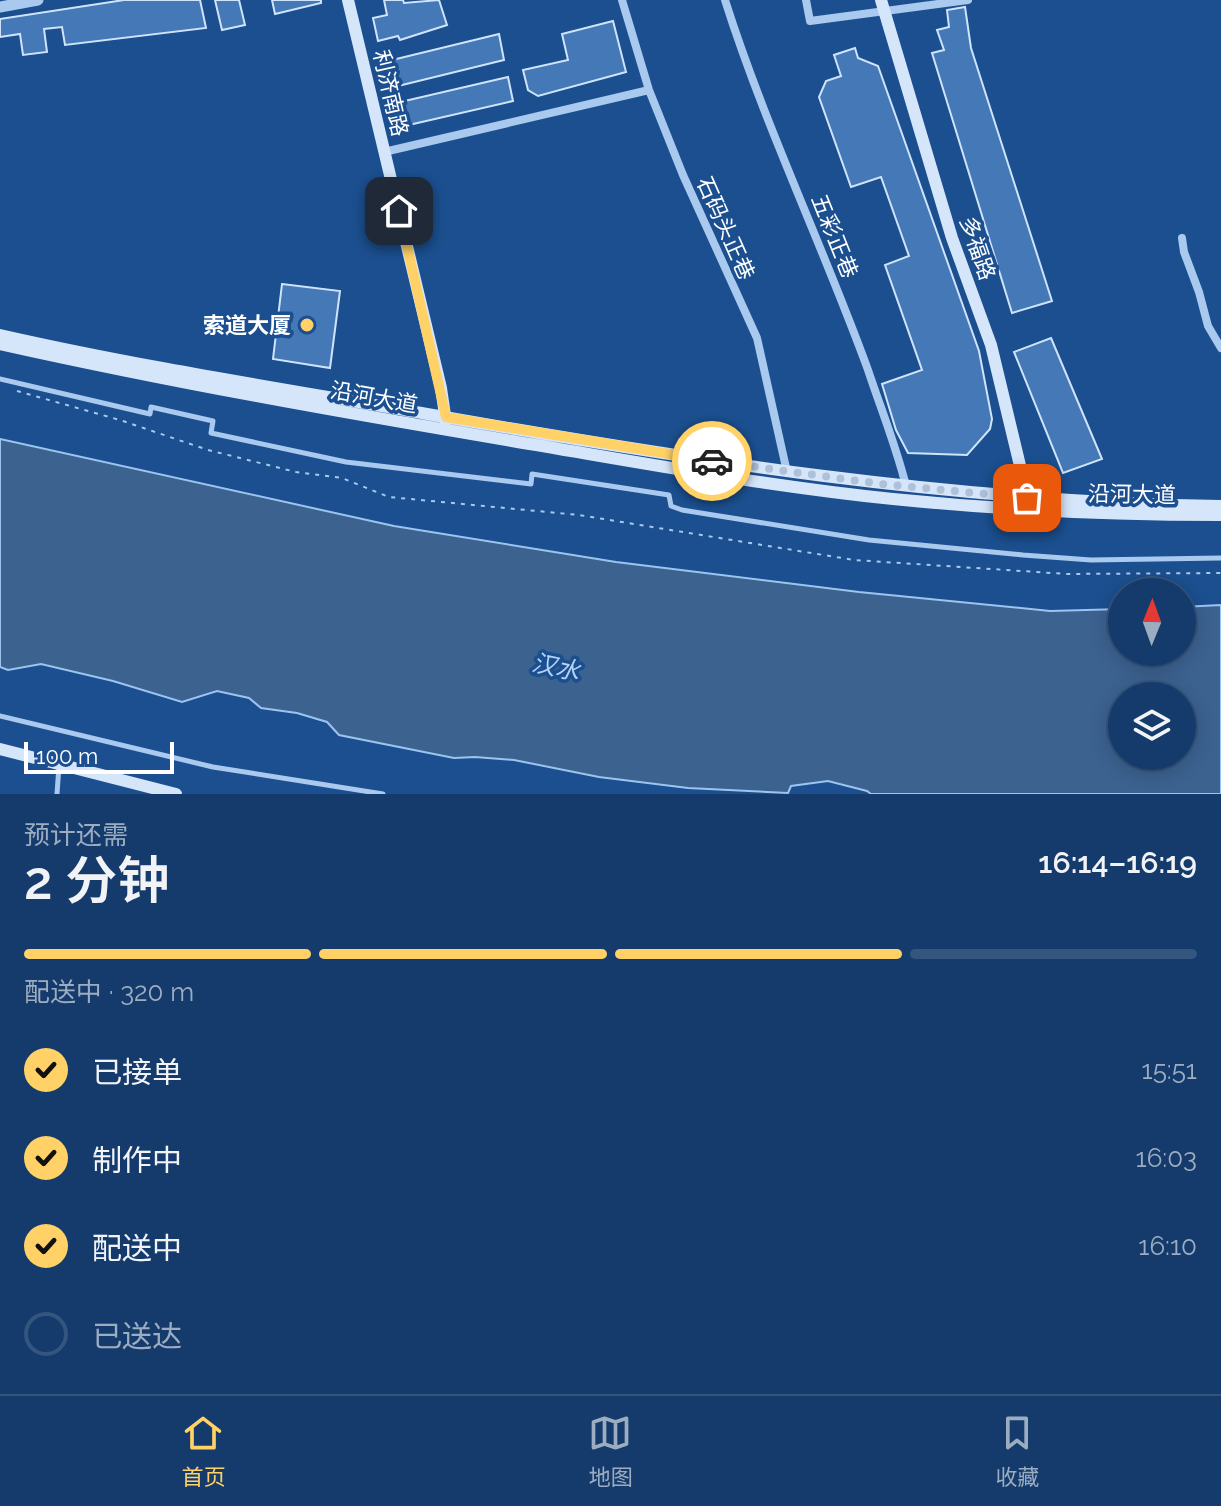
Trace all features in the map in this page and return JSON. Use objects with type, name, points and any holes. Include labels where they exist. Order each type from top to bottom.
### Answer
[{"type":"main road","name":"利济南路","points":[[348,0],[446,424]]},
{"type":"main road","name":"多福路","points":[[882,6],[952,238],[991,345],[1029,504]]},
{"type":"main road","name":"沿河大道","points":[[0,335],[446,424],[809,488],[892,499],[1221,515]]},
{"type":"main road","name":"沿河大道","points":[[0,344],[225,391],[787,472],[1029,504],[1221,506]]},
{"type":"main road","points":[[0,749],[176,794]]},
{"type":"street","points":[[0,7],[38,0]]},
{"type":"street","name":"石码头正巷","points":[[622,0],[649,90],[683,175],[757,338],[787,472]]},
{"type":"street","name":"五彩正巷","points":[[725,0],[748,72],[852,326],[898,453],[906,487]]},
{"type":"street","points":[[806,0],[810,21],[882,6],[968,0]]},
{"type":"street","points":[[384,152],[649,90]]},
{"type":"street","points":[[1182,238],[1208,326],[1221,348]]},
{"type":"lane","points":[[0,379],[150,414],[151,407],[213,421],[211,433],[346,462],[531,484],[532,474],[605,484],[669,495],[671,506],[682,510],[854,538],[1091,560],[1221,558]]},
{"type":"lane","points":[[0,716],[213,767],[383,794]]},
{"type":"lane","points":[[57,794],[59,765]]},
{"type":"path","points":[[8,389],[120,420],[208,450],[296,472],[342,478],[389,497],[579,515],[854,560],[1067,574],[1221,573]]},
{"type":"water","name":"汉水","points":[[0,439],[394,526],[616,562],[859,592],[1050,611],[1108,609],[1108,666],[1196,666],[1196,606],[1221,605],[1221,794],[871,794],[828,781],[791,786],[788,793],[688,788],[599,777],[514,760],[454,758],[339,735],[327,722],[297,713],[261,708],[249,698],[217,691],[182,702],[41,664],[8,670],[0,667]]},
{"type":"building","points":[[124,0],[200,0],[206,28],[65,45],[62,27],[44,29],[47,52],[23,55],[20,34],[0,37],[0,19]]},
{"type":"building","points":[[215,0],[239,0],[245,25],[222,30]]},
{"type":"building","points":[[272,0],[321,0],[321,3],[275,14]]},
{"type":"building","points":[[384,0],[403,0],[404,3],[439,0],[447,25],[400,40],[398,36],[378,41],[373,18],[387,15]]},
{"type":"building","points":[[965,7],[971,48],[1052,301],[1012,313],[932,53],[944,50],[937,30],[949,27],[947,10]]},
{"type":"building","points":[[613,21],[626,72],[538,96],[528,90],[523,70],[568,60],[562,34]]},
{"type":"building","points":[[499,34],[504,60],[394,87],[388,61]]},
{"type":"building","points":[[855,48],[858,58],[878,66],[979,351],[992,419],[990,429],[967,455],[908,453],[896,430],[882,384],[922,370],[885,265],[909,256],[881,177],[851,187],[819,97],[826,81],[841,76],[834,55]]},
{"type":"building","points":[[508,77],[513,101],[400,127],[396,103]]},
{"type":"building","name":"索道大厦","points":[[282,284],[340,291],[330,368],[273,359]]},
{"type":"building","points":[[1051,338],[1102,459],[1063,473],[1014,352]]},
{"type":"way so far","points":[[712,461],[881,484],[1027,498]]},
{"type":"place","name":"索道大厦","points":[[307,325]]},
{"type":"route","points":[[399,211],[446,417],[712,461]]}]
